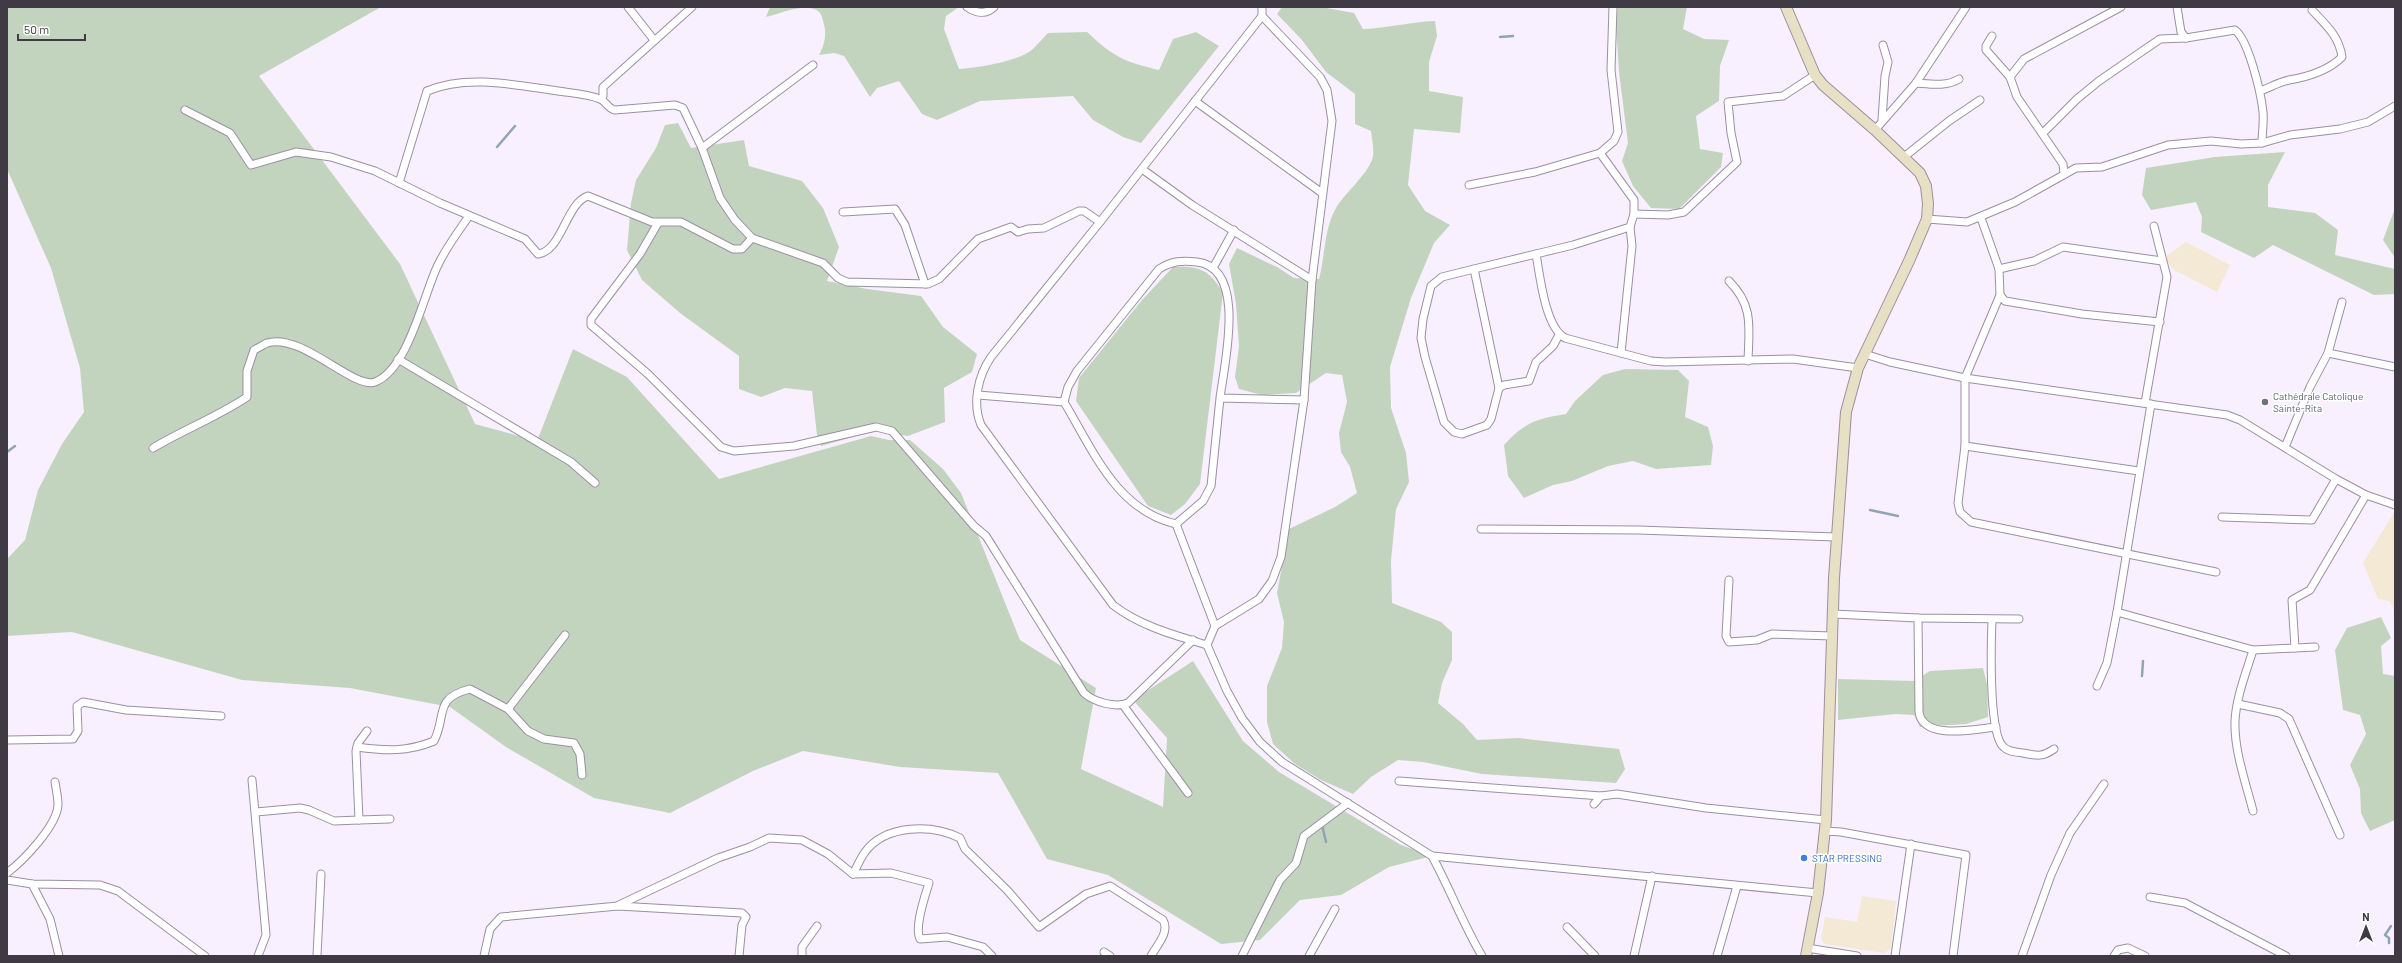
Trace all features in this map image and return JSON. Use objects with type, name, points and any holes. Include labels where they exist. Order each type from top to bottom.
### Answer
[{"type":"main road","points":[[1786,7],[1815,75],[1823,85],[1875,130],[1920,173],[1926,186],[1928,204],[1927,219],[1858,368],[1846,412],[1836,537],[1826,820],[1818,893],[1807,952]]},
{"type":"street","points":[[628,7],[654,40]]},
{"type":"street","points":[[601,99],[603,96],[603,88],[692,7]]},
{"type":"street","points":[[967,7],[974,11],[982,12],[990,11],[994,7]]},
{"type":"street","points":[[1207,645],[1173,635],[1125,615],[1113,605],[981,425],[978,417],[978,395],[983,368],[991,357],[1100,222],[1262,16],[1262,7]]},
{"type":"street","points":[[1469,185],[1535,172],[1600,153],[1614,141],[1618,132],[1611,70],[1613,7]]},
{"type":"street","points":[[1875,130],[1882,120],[1916,83],[1966,7]]},
{"type":"street","points":[[2010,77],[2024,59],[2121,7]]},
{"type":"street","points":[[2177,7],[2181,32],[2186,38]]},
{"type":"street","points":[[2260,92],[2288,80],[2296,80],[2334,65],[2342,57],[2339,42],[2334,34],[2312,10]]},
{"type":"street","points":[[1262,16],[1320,77],[1327,90],[1332,121],[1312,280],[1304,400],[1281,557],[1272,581],[1259,599],[1215,626],[1207,645],[1227,691],[1242,718],[1260,742],[1282,762],[1432,856],[1818,893]]},
{"type":"street","points":[[2043,133],[2077,98],[2160,39],[2186,38],[2235,30],[2243,39],[2260,92],[2263,113],[2262,143]]},
{"type":"street","points":[[1992,36],[1986,46],[1986,50],[2010,77],[2017,97],[2063,164],[2064,174]]},
{"type":"street","points":[[1882,45],[1888,62],[1885,76],[1882,120]]},
{"type":"street","points":[[702,148],[813,65]]},
{"type":"street","points":[[1634,214],[1668,215],[1684,212],[1737,162],[1731,133],[1728,102],[1783,96],[1815,75]]},
{"type":"street","points":[[1916,83],[1944,84],[1952,83],[1959,78]]},
{"type":"street","points":[[399,183],[427,91],[441,85],[466,82],[511,85],[601,99],[615,110],[680,106],[686,110],[724,206],[752,238],[823,263],[838,278],[847,282],[925,284],[939,279],[978,239],[1012,227],[1018,232],[1028,229],[1040,230],[1079,211],[1084,212],[1100,222]]},
{"type":"street","points":[[1904,157],[1949,121],[1980,100]]},
{"type":"street","points":[[1195,101],[1322,193]]},
{"type":"street","points":[[1927,219],[1967,222],[1981,218],[2015,202],[2076,168],[2102,166],[2168,145],[2211,141],[2241,144],[2262,143],[2290,135],[2340,129],[2368,122],[2395,106]]},
{"type":"street","points":[[185,110],[230,133],[251,165],[296,152],[331,157],[375,171],[469,216],[525,239],[538,254],[550,249],[579,201],[588,196],[658,223],[681,222],[738,250],[746,247],[752,238]]},
{"type":"street","points":[[1600,153],[1634,200],[1634,214],[1630,227],[1632,246],[1621,353]]},
{"type":"street","points":[[1142,169],[1312,280]]},
{"type":"street","points":[[843,212],[895,209],[905,225],[925,284]]},
{"type":"street","points":[[153,448],[183,430],[227,410],[247,397],[247,370],[254,350],[268,343],[293,344],[342,369],[356,380],[374,382],[391,371],[408,340],[437,266],[469,216]]},
{"type":"street","points":[[1981,218],[1999,269],[2000,295],[1965,378],[1964,446],[1958,503],[1960,512],[1971,522],[2216,572]]},
{"type":"street","points":[[658,223],[640,254],[591,319],[592,328],[648,374],[715,443],[727,450],[794,446],[876,427],[892,431],[959,508],[986,536],[1084,693],[1094,699],[1123,705],[1128,703],[1193,640]]},
{"type":"street","points":[[2097,686],[2107,663],[2117,612],[2167,276],[2162,260],[2160,243],[2154,226]]},
{"type":"street","points":[[1474,270],[1499,388],[1491,419],[1487,424],[1462,434],[1454,432],[1444,422],[1425,357],[1422,338],[1423,319],[1431,286],[1442,277],[1573,245],[1630,227]]},
{"type":"street","points":[[1213,268],[1234,230]]},
{"type":"street","points":[[1999,269],[2034,261],[2063,247],[2162,260]]},
{"type":"street","points":[[1536,254],[1545,301],[1559,335]]},
{"type":"street","points":[[1185,261],[1199,262],[1213,268],[1220,277],[1226,291],[1230,309],[1211,486],[1203,501],[1176,524],[1159,520],[1124,496],[1064,402],[1068,387],[1077,371],[1159,269],[1170,262],[1185,261]]},
{"type":"street","points":[[1729,281],[1743,297],[1749,317],[1748,360]]},
{"type":"street","points":[[2000,295],[2005,300],[2082,314],[2160,322]]},
{"type":"street","points":[[2285,447],[2310,387],[2328,353],[2342,302]]},
{"type":"street","points":[[1559,335],[1621,353],[1665,362],[1793,360],[1858,368]]},
{"type":"street","points":[[1499,388],[1504,385],[1529,381],[1536,362],[1553,346],[1559,335]]},
{"type":"street","points":[[2328,353],[2395,367]]},
{"type":"street","points":[[1865,354],[1890,362],[1965,378],[2227,415],[2240,420],[2336,479],[2366,495],[2395,505]]},
{"type":"street","points":[[398,359],[571,462],[595,483]]},
{"type":"street","points":[[978,395],[1064,402]]},
{"type":"street","points":[[1220,398],[1304,400]]},
{"type":"street","points":[[1964,446],[2139,471]]},
{"type":"street","points":[[2222,517],[2312,520],[2336,479]]},
{"type":"street","points":[[2295,648],[2292,600],[2308,593],[2366,495]]},
{"type":"street","points":[[1176,524],[1215,626]]},
{"type":"street","points":[[1481,529],[1639,530],[1836,537]]},
{"type":"street","points":[[1728,580],[1726,636],[1729,642],[1757,640],[1772,634],[1832,636]]},
{"type":"street","points":[[2117,612],[2253,650],[2315,647]]},
{"type":"street","points":[[1833,614],[1992,620],[2019,619]]},
{"type":"street","points":[[1918,618],[1919,712],[1923,724],[1929,728],[1950,731],[1996,726]]},
{"type":"street","points":[[1992,620],[1990,661],[1996,726],[2001,744],[2010,751],[2040,756],[2054,749]]},
{"type":"street","points":[[508,709],[565,635]]},
{"type":"street","points":[[2253,650],[2238,704],[2236,737],[2253,811]]},
{"type":"street","points":[[357,747],[402,750],[415,749],[434,741],[438,733],[440,716],[448,698],[455,693],[470,689],[508,709],[528,731],[544,739],[574,743],[580,754],[582,775]]},
{"type":"street","points":[[7,740],[73,739],[78,731],[77,706],[82,702],[126,710],[222,716]]},
{"type":"street","points":[[2238,704],[2280,713],[2289,719],[2340,835]]},
{"type":"street","points":[[1123,705],[1188,793]]},
{"type":"street","points":[[359,820],[357,747],[366,731]]},
{"type":"street","points":[[252,780],[266,935],[265,942],[258,956]]},
{"type":"street","points":[[1399,781],[1601,796],[1618,794],[1706,808],[1826,820]]},
{"type":"street","points":[[7,873],[21,862],[53,821],[58,804],[55,782]]},
{"type":"street","points":[[2022,956],[2051,875],[2070,833],[2104,784]]},
{"type":"street","points":[[1594,804],[1601,796]]},
{"type":"street","points":[[1242,956],[1280,880],[1296,863],[1304,836],[1348,803]]},
{"type":"street","points":[[256,812],[300,808],[309,810],[334,821],[390,819]]},
{"type":"street","points":[[853,874],[866,851],[880,840],[901,829],[944,830],[960,838],[965,849],[1007,890],[1040,927],[1086,894],[1110,886],[1165,923],[1165,933],[1151,956]]},
{"type":"street","points":[[1825,831],[1841,832],[1912,844],[1966,855],[1953,956]]},
{"type":"street","points":[[618,906],[703,864],[769,838],[802,840],[828,854],[853,874],[891,874],[929,883],[922,907],[918,933],[920,939],[947,937],[983,947],[992,956]]},
{"type":"street","points":[[1895,956],[1912,844]]},
{"type":"street","points":[[1432,856],[1454,897],[1463,924],[1482,956]]},
{"type":"street","points":[[317,956],[320,874]]},
{"type":"street","points":[[1634,956],[1652,876]]},
{"type":"street","points":[[7,880],[32,884],[100,885],[118,891],[205,956]]},
{"type":"street","points":[[32,884],[50,920],[59,956]]},
{"type":"street","points":[[1718,956],[1737,886]]},
{"type":"street","points":[[2150,897],[2185,903],[2286,956]]},
{"type":"street","points":[[484,956],[490,929],[501,917],[618,906],[742,914],[746,917],[742,924],[739,956]]},
{"type":"street","points":[[1309,956],[1334,909]]},
{"type":"street","points":[[802,956],[802,947],[817,926]]},
{"type":"street","points":[[1567,927],[1595,956]]},
{"type":"street","points":[[2114,956],[2118,950],[2128,948],[2145,956]]},
{"type":"street","points":[[1807,952],[1857,956]]},
{"type":"shaded area","points":[[2186,242],[2230,265],[2217,292],[2174,270],[2164,258]]},
{"type":"shaded area","points":[[2395,511],[2395,631],[2393,607],[2389,601],[2378,599],[2363,563]]},
{"type":"shaded area","points":[[1862,896],[1896,901],[1891,949],[1884,953],[1824,944],[1821,938],[1825,917],[1857,922]]},
{"type":"green space","points":[[7,7],[381,7],[259,76],[400,264],[475,424],[537,441],[573,349],[627,377],[719,479],[871,436],[889,440],[910,440],[943,469],[961,493],[1020,640],[1096,688],[1081,769],[1163,807],[1167,738],[1133,700],[1193,661],[1243,741],[1279,772],[1401,845],[1432,856],[1389,867],[1341,895],[1300,900],[1260,940],[1221,944],[1108,875],[1047,859],[998,773],[900,767],[803,751],[753,771],[670,813],[594,798],[506,747],[450,707],[350,688],[242,680],[72,632],[7,636],[7,559],[25,540],[38,490],[62,444],[84,412],[80,368],[51,268],[7,169]]},
{"type":"green space","points":[[770,7],[959,7],[946,16],[944,29],[959,69],[987,65],[1018,57],[1033,49],[1048,33],[1087,32],[1105,48],[1120,57],[1136,64],[1159,70],[1173,39],[1196,32],[1219,46],[1141,143],[1123,137],[1093,120],[1073,96],[980,101],[937,120],[922,114],[899,81],[877,88],[870,97],[844,56],[834,53],[819,55],[824,44],[825,29],[822,17],[818,11],[799,8],[766,17]]},
{"type":"green space","points":[[1282,7],[1321,7],[1354,13],[1363,29],[1435,21],[1437,36],[1429,62],[1429,91],[1463,97],[1460,133],[1414,129],[1408,185],[1425,211],[1450,225],[1434,243],[1411,298],[1390,367],[1391,408],[1406,453],[1409,482],[1396,509],[1391,561],[1392,603],[1441,622],[1452,632],[1452,660],[1442,683],[1438,703],[1463,724],[1477,740],[1518,738],[1619,749],[1625,769],[1616,783],[1482,774],[1423,762],[1398,760],[1371,777],[1353,794],[1321,780],[1295,764],[1273,744],[1267,722],[1267,686],[1282,648],[1284,622],[1277,593],[1289,529],[1335,507],[1357,493],[1350,467],[1341,452],[1339,433],[1347,402],[1342,375],[1326,373],[1296,393],[1262,395],[1239,389],[1235,377],[1239,346],[1236,304],[1229,264],[1237,248],[1277,267],[1294,278],[1319,279],[1327,233],[1332,216],[1340,202],[1368,168],[1373,156],[1371,131],[1355,124],[1355,94],[1326,72],[1302,40],[1277,14]]},
{"type":"green space","points":[[1618,7],[1687,7],[1683,29],[1704,39],[1729,40],[1720,66],[1719,101],[1696,116],[1700,149],[1723,153],[1721,167],[1679,209],[1651,208],[1633,186],[1622,161],[1628,143],[1619,72],[1616,24]]},
{"type":"green space","points":[[678,123],[691,148],[744,140],[749,166],[802,181],[823,208],[839,247],[827,281],[867,289],[921,296],[943,327],[977,354],[972,372],[944,388],[945,422],[908,436],[874,431],[821,446],[817,435],[812,391],[785,388],[761,397],[739,389],[739,356],[680,313],[642,280],[627,250],[631,203],[636,180],[656,148],[665,125]]},
{"type":"green space","points":[[2285,152],[2268,185],[2268,207],[2315,213],[2338,230],[2335,255],[2395,269],[2395,294],[2374,295],[2273,245],[2254,258],[2201,232],[2202,217],[2196,202],[2151,210],[2142,195],[2146,168],[2215,157]]},
{"type":"green space","points":[[2395,208],[2395,258],[2383,240]]},
{"type":"green space","points":[[1173,267],[1197,268],[1208,274],[1223,293],[1200,484],[1185,504],[1171,515],[1148,506],[1076,401],[1079,378],[1142,300]]},
{"type":"green space","points":[[1625,369],[1678,370],[1689,381],[1685,417],[1708,427],[1713,446],[1711,465],[1656,469],[1633,461],[1608,466],[1572,481],[1553,485],[1524,498],[1508,476],[1504,445],[1511,437],[1525,426],[1539,420],[1566,414],[1575,401],[1603,375]]},
{"type":"green space","points":[[2381,617],[2391,638],[2381,646],[2383,674],[2395,676],[2395,820],[2370,831],[2361,813],[2360,789],[2350,765],[2366,734],[2360,715],[2343,710],[2335,650],[2347,628]]},
{"type":"green space","points":[[1983,668],[1987,684],[1988,717],[1966,724],[1920,727],[1914,715],[1895,714],[1838,720],[1838,679],[1914,681],[1930,671]]},
{"type":"waterway","points":[[1500,37],[1513,36]]},
{"type":"waterway","points":[[497,147],[515,126]]},
{"type":"waterway","points":[[7,452],[15,446]]},
{"type":"waterway","points":[[1870,510],[1898,516]]},
{"type":"waterway","points":[[2142,676],[2143,661]]},
{"type":"waterway","points":[[1322,825],[1326,842]]},
{"type":"waterway","points":[[2389,943],[2389,938],[2385,935],[2391,926]]},
{"type":"place","name":"Cathédrale Catolique Sainte-Rita","points":[[2265,402]]},
{"type":"place","name":"STAR PRESSING","points":[[1804,858]]}]
